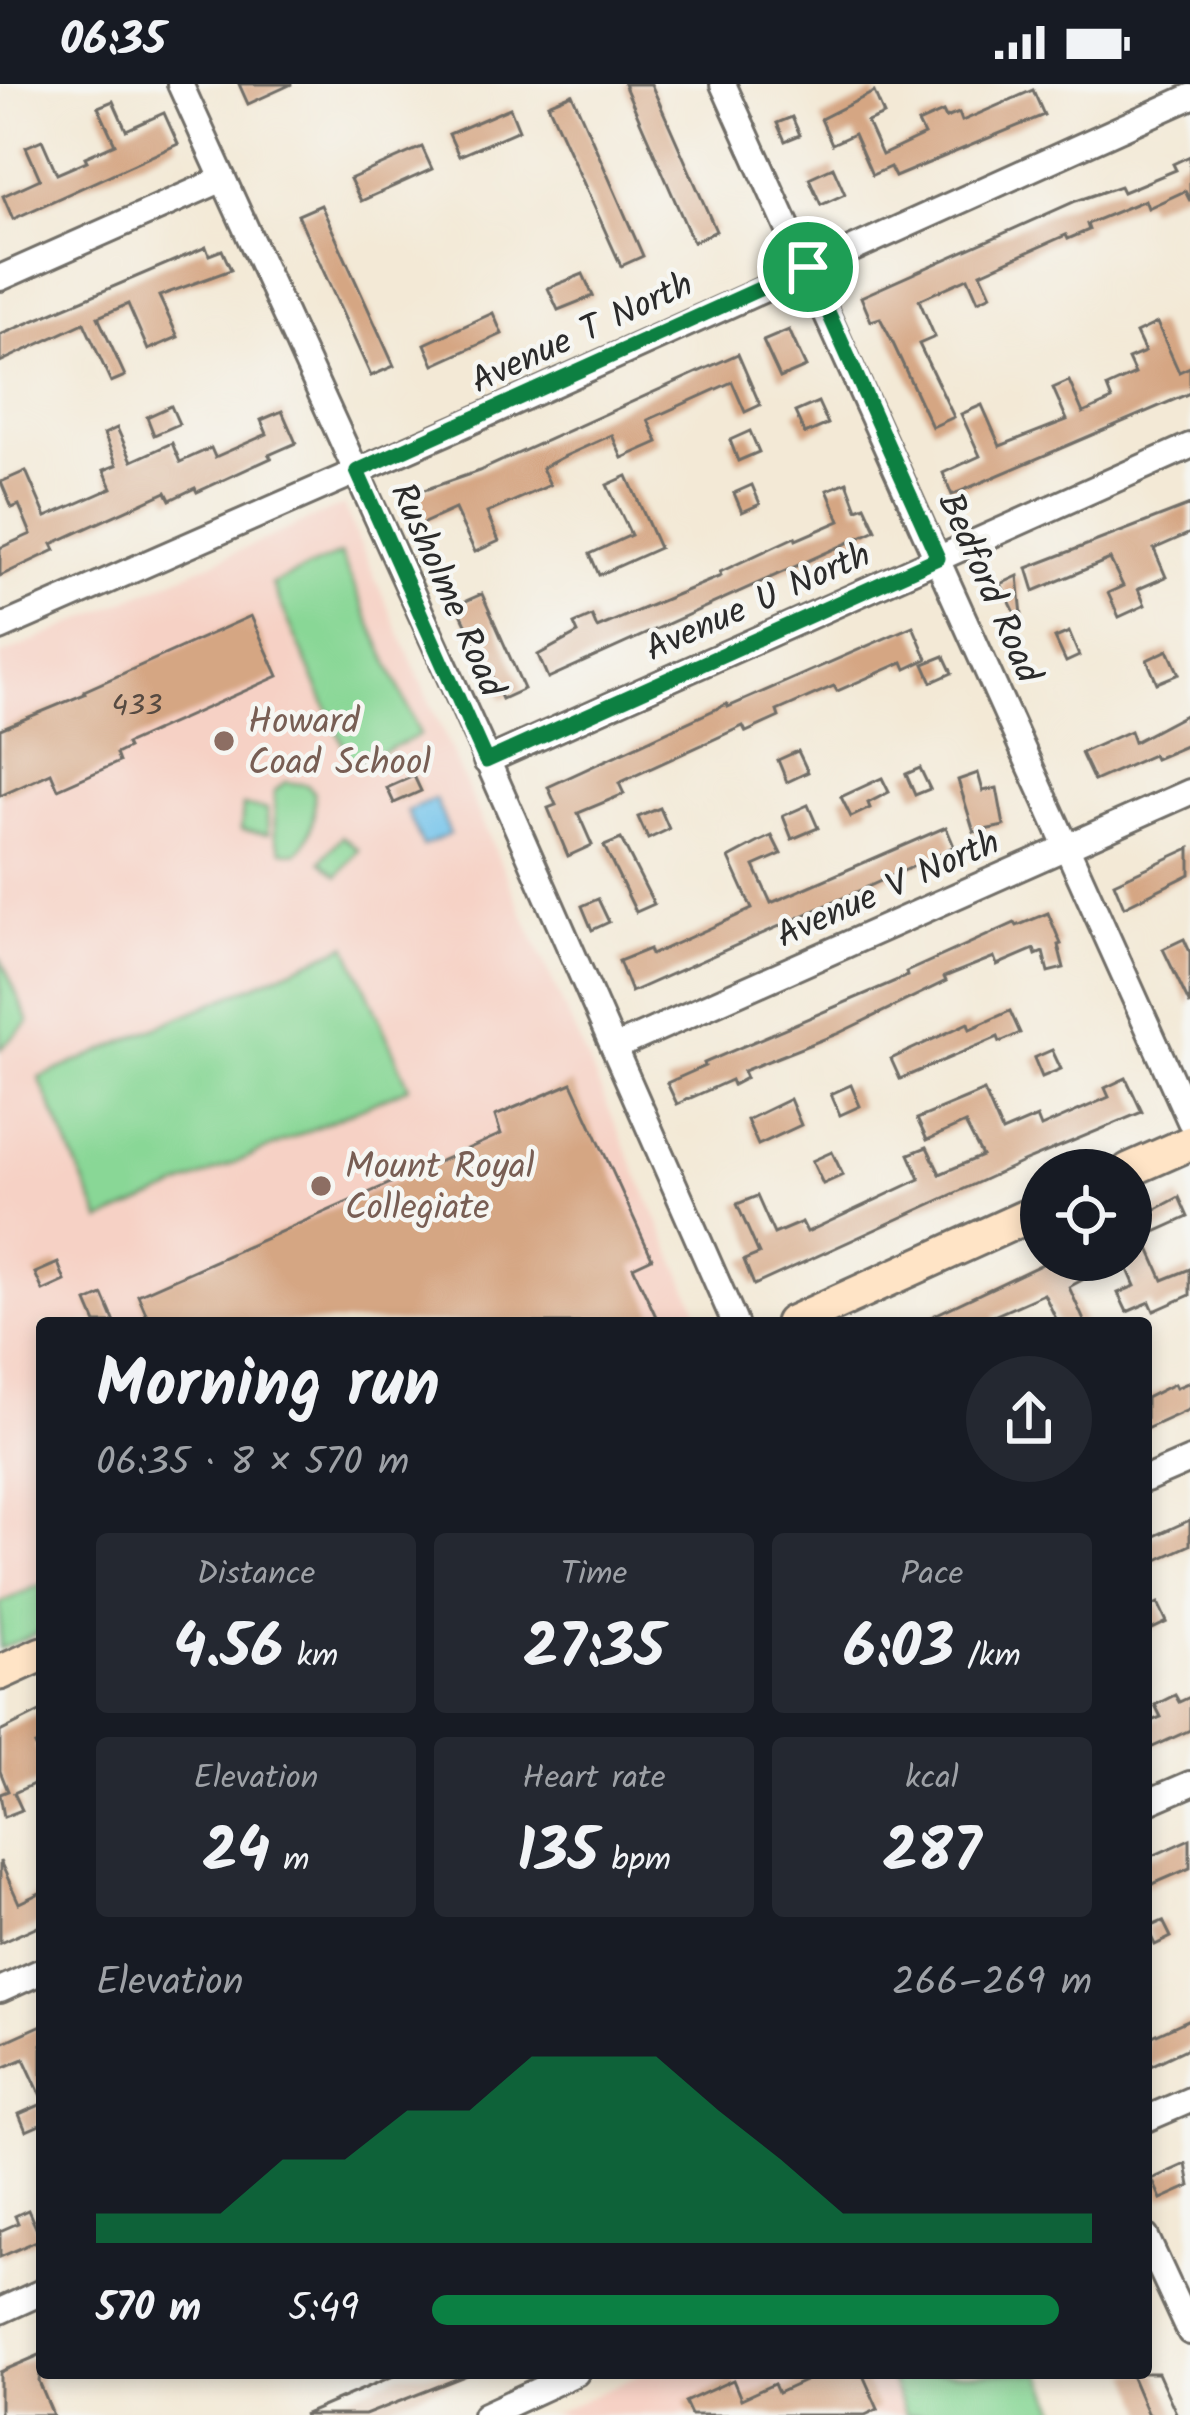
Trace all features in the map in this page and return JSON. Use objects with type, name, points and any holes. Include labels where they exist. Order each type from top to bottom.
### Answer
[{"type":"street","name":"Rusholme Road","points":[[180,84],[732,1317]]},
{"type":"street","name":"Bedford Road","points":[[723,84],[1190,1121]]},
{"type":"street","name":"Avenue T North","points":[[0,628],[1190,97]]},
{"type":"street","points":[[0,278],[223,178]]},
{"type":"street","name":"Avenue U North","points":[[486,761],[1190,446]]},
{"type":"street","name":"Avenue V North","points":[[614,1048],[1190,791]]},
{"type":"street","points":[[1152,1160],[1190,1143]]},
{"type":"street","points":[[805,1317],[1020,1220]]},
{"type":"street","points":[[1152,1476],[1190,1460]]},
{"type":"street","points":[[0,1673],[36,1657]]},
{"type":"street","points":[[1152,1800],[1190,1784]]},
{"type":"street","points":[[0,1990],[36,1974]]},
{"type":"street","points":[[1152,2116],[1190,2100]]},
{"type":"street","points":[[1152,2250],[1190,2332]]},
{"type":"street","points":[[0,2311],[36,2295]]},
{"type":"street","points":[[485,2415],[561,2379]]},
{"type":"shaded area","name":"Mount Royal Collegiate","points":[[343,505],[700,1317],[36,1317],[36,1590],[0,1606],[0,1049],[29,1022],[0,957],[0,656]]},
{"type":"shaded area","points":[[631,2379],[891,2379],[906,2415],[550,2415]]},
{"type":"green space","points":[[340,554],[420,735],[352,765],[272,584]]},
{"type":"green space","points":[[285,782],[307,785],[314,793],[311,826],[296,853],[282,851],[275,836],[274,792]]},
{"type":"green space","points":[[243,806],[267,809],[268,834],[241,830]]},
{"type":"green space","points":[[342,836],[359,850],[338,876],[321,861]]},
{"type":"green space","points":[[347,945],[409,1087],[101,1221],[39,1078]]},
{"type":"green space","points":[[0,957],[29,1022],[0,1049]]},
{"type":"green space","points":[[36,1587],[36,1634],[0,1649],[0,1603]]},
{"type":"green space","points":[[891,2379],[1045,2379],[1060,2415],[906,2415]]},
{"type":"water","points":[[435,799],[450,834],[423,846],[407,811]]},
{"type":"building","points":[[239,84],[292,84],[248,104]]},
{"type":"building","points":[[624,84],[651,84],[716,231],[693,242]]},
{"type":"building","points":[[1033,90],[1044,115],[895,177],[890,167],[872,175],[854,134],[832,144],[821,119],[874,92],[884,115],[867,122],[882,155],[924,135],[918,123],[943,112],[946,118],[959,113],[962,121]]},
{"type":"building","points":[[572,94],[643,256],[621,266],[548,104]]},
{"type":"building","points":[[113,101],[126,130],[164,113],[178,144],[13,219],[3,196],[40,179],[26,147],[42,140],[57,174],[87,161],[85,157],[115,144],[98,107]]},
{"type":"building","points":[[510,108],[519,130],[459,156],[449,134]]},
{"type":"building","points":[[792,117],[800,135],[785,141],[777,123]]},
{"type":"building","points":[[422,147],[432,169],[361,201],[350,179]]},
{"type":"building","points":[[1190,156],[1190,201],[1185,191],[1148,208],[1145,200],[1087,224],[1089,230],[1068,239],[1066,235],[981,273],[991,295],[978,301],[968,278],[919,300],[935,337],[919,344],[954,417],[932,427],[880,318],[871,321],[861,297],[1076,201],[1120,186],[1123,192],[1176,170],[1173,164]]},
{"type":"building","points":[[833,167],[845,194],[821,205],[809,178]]},
{"type":"building","points":[[321,205],[394,366],[371,376],[298,215]]},
{"type":"building","points":[[206,247],[209,255],[222,250],[231,270],[159,296],[178,337],[148,350],[128,304],[98,317],[125,376],[111,382],[84,323],[0,362],[0,335]]},
{"type":"building","points":[[583,274],[593,296],[558,310],[548,288]]},
{"type":"building","points":[[493,313],[502,334],[434,365],[425,344]]},
{"type":"building","points":[[1157,323],[1179,372],[1190,367],[1190,393],[952,495],[943,473],[980,456],[961,414],[982,405],[1000,446],[1067,420],[1053,388],[1069,381],[1083,413],[1112,400],[1107,387],[1135,374],[1128,359],[1145,352],[1136,333]]},
{"type":"building","points":[[789,330],[806,367],[780,378],[763,341]]},
{"type":"building","points":[[738,354],[760,405],[745,412],[732,382],[648,420],[658,442],[622,458],[612,435],[563,457],[542,468],[550,485],[487,513],[499,541],[475,552],[455,509],[417,526],[404,497],[479,471]]},
{"type":"building","points":[[818,402],[828,424],[805,434],[795,412]]},
{"type":"building","points":[[171,406],[179,424],[154,435],[147,417]]},
{"type":"building","points":[[282,411],[296,443],[269,455],[271,458],[197,492],[195,488],[170,500],[166,492],[52,544],[55,550],[0,576],[0,548],[31,534],[19,505],[12,508],[1,482],[26,471],[46,517],[112,488],[104,470],[117,465],[104,434],[117,428],[132,461],[172,443],[180,462],[211,448],[215,457],[267,434],[261,420]]},
{"type":"building","points":[[750,431],[759,452],[738,461],[730,440]]},
{"type":"building","points":[[627,476],[659,548],[599,575],[590,554],[631,535],[607,485]]},
{"type":"building","points":[[847,482],[857,509],[865,506],[876,530],[548,678],[538,655],[578,633],[574,624],[592,616],[597,628],[840,521],[827,490]]},
{"type":"building","points":[[752,485],[760,504],[742,512],[734,493]]},
{"type":"building","points":[[1190,505],[1190,533],[1154,549],[1166,577],[1138,589],[1145,605],[1119,617],[1108,593],[1123,586],[1110,559],[1034,591],[1027,568]]},
{"type":"building","points":[[1018,576],[1023,625],[1001,584]]},
{"type":"building","points":[[482,594],[524,689],[502,699],[457,605]]},
{"type":"building","points":[[251,616],[278,676],[126,744],[128,748],[116,754],[119,762],[58,789],[51,773],[0,796],[0,729]]},
{"type":"building","points":[[913,626],[927,659],[906,669],[903,662],[837,691],[834,686],[777,711],[779,717],[746,732],[743,726],[619,783],[624,794],[578,813],[592,845],[568,856],[548,808],[556,805],[548,787],[727,704]]},
{"type":"building","points":[[1069,632],[1079,656],[1066,662],[1055,638]]},
{"type":"building","points":[[1168,650],[1179,674],[1157,683],[1147,660]]},
{"type":"building","points":[[944,656],[952,673],[932,682],[924,664]]},
{"type":"building","points":[[1185,715],[1190,744],[1094,781],[1081,753],[1130,731],[1134,742]]},
{"type":"building","points":[[798,751],[808,772],[787,782],[778,760]]},
{"type":"building","points":[[920,768],[930,789],[915,795],[906,774]]},
{"type":"building","points":[[978,773],[983,791],[997,788],[1004,826],[974,832],[958,780]]},
{"type":"building","points":[[414,776],[421,791],[394,803],[387,788]]},
{"type":"building","points":[[882,778],[889,792],[851,817],[841,797]]},
{"type":"building","points":[[808,805],[818,828],[792,839],[783,816]]},
{"type":"building","points":[[660,808],[669,829],[648,839],[638,817]]},
{"type":"building","points":[[946,827],[954,846],[937,856],[631,992],[619,961],[649,949],[651,955],[752,909],[729,858],[759,842],[772,836],[781,854],[754,866],[771,903]]},
{"type":"building","points":[[621,839],[654,904],[636,912],[604,846]]},
{"type":"building","points":[[1190,848],[1190,874],[1124,907],[1114,883]]},
{"type":"building","points":[[598,899],[609,922],[592,930],[582,906]]},
{"type":"building","points":[[1048,913],[1061,944],[1064,968],[1048,972],[1043,952],[1036,955],[1034,949],[997,965],[994,957],[944,977],[946,981],[837,1034],[743,1071],[746,1078],[733,1085],[731,1080],[677,1104],[667,1083],[704,1063],[907,976],[906,972],[1015,923]]},
{"type":"building","points":[[1184,939],[1190,952],[1190,1005],[1163,949]]},
{"type":"building","points":[[1010,1011],[1020,1033],[1000,1042],[998,1037],[900,1079],[891,1059],[968,1023],[970,1029]]},
{"type":"building","points":[[1052,1050],[1061,1069],[1042,1077],[1034,1058]]},
{"type":"building","points":[[1126,1078],[1142,1112],[1054,1149],[1020,1149],[1020,1163],[754,1285],[744,1260],[759,1254],[737,1204],[757,1196],[774,1234],[802,1222],[807,1232],[920,1179],[909,1154],[927,1147],[940,1174],[982,1156],[965,1123],[927,1140],[917,1119],[984,1091],[1002,1132],[1037,1117],[1041,1127],[1109,1097],[1105,1088]]},
{"type":"building","points":[[572,1083],[652,1258],[633,1267],[656,1317],[147,1317],[138,1295],[501,1134],[495,1116]]},
{"type":"building","points":[[851,1085],[860,1106],[840,1115],[831,1094]]},
{"type":"building","points":[[790,1099],[801,1125],[758,1145],[747,1120]]},
{"type":"building","points":[[832,1152],[843,1175],[823,1184],[812,1161]]},
{"type":"building","points":[[1179,1197],[1188,1217],[1152,1233],[1152,1211]]},
{"type":"building","points":[[1152,1255],[1163,1280],[1190,1269],[1190,1295],[1154,1311],[1150,1302],[1127,1312],[1118,1293],[1135,1286],[1133,1281],[1152,1281]]},
{"type":"building","points":[[58,1263],[65,1281],[43,1291],[35,1273]]},
{"type":"building","points":[[1020,1275],[1020,1281],[1080,1281],[1069,1287],[1082,1317],[1055,1317],[1044,1294],[995,1317],[931,1317]]},
{"type":"building","points":[[103,1295],[112,1317],[93,1317],[87,1302]]},
{"type":"building","points":[[1190,1382],[1190,1409],[1152,1426],[1152,1395],[1174,1384],[1176,1388]]},
{"type":"building","points":[[1190,1520],[1190,1545],[1152,1562],[1152,1537]]},
{"type":"building","points":[[1158,1603],[1167,1622],[1152,1629],[1152,1606]]},
{"type":"building","points":[[1175,1695],[1179,1702],[1190,1697],[1190,1730],[1152,1747],[1152,1721],[1161,1717],[1155,1705]]},
{"type":"building","points":[[36,1714],[36,1783],[14,1793],[22,1810],[4,1817],[0,1794],[8,1791],[0,1771],[0,1732]]},
{"type":"building","points":[[1190,1839],[1190,1868],[1152,1884],[1152,1856]]},
{"type":"building","points":[[0,1861],[19,1903],[36,1895],[36,1927],[0,1943]]},
{"type":"building","points":[[1163,1921],[1171,1937],[1155,1945],[1152,1926]]},
{"type":"building","points":[[1190,2019],[1190,2047],[1152,2065],[1152,2036]]},
{"type":"building","points":[[36,2028],[36,2085],[24,2059],[0,2069],[0,2044]]},
{"type":"building","points":[[36,2107],[36,2127],[26,2131],[19,2114]]},
{"type":"building","points":[[1186,2164],[1190,2186],[1161,2199],[1152,2179]]},
{"type":"building","points":[[28,2210],[36,2241],[0,2257],[0,2231],[18,2223],[15,2216]]},
{"type":"building","points":[[36,2357],[36,2379],[53,2415],[0,2415],[0,2372]]},
{"type":"building","points":[[1152,2373],[1158,2373],[1177,2415],[1148,2415],[1133,2379],[1152,2379]]},
{"type":"building","points":[[386,2379],[457,2379],[365,2415],[303,2415]]},
{"type":"building","points":[[809,2379],[865,2379],[878,2409],[865,2415],[691,2415],[685,2402],[733,2380],[741,2399],[774,2384],[778,2393]]},
{"type":"place","name":"Howard Coad School","points":[[224,741]]},
{"type":"place","name":"Mount Royal Collegiate","points":[[321,1186]]},
{"type":"route","points":[[808,267],[938,558],[486,761],[357,471],[808,267]]}]
